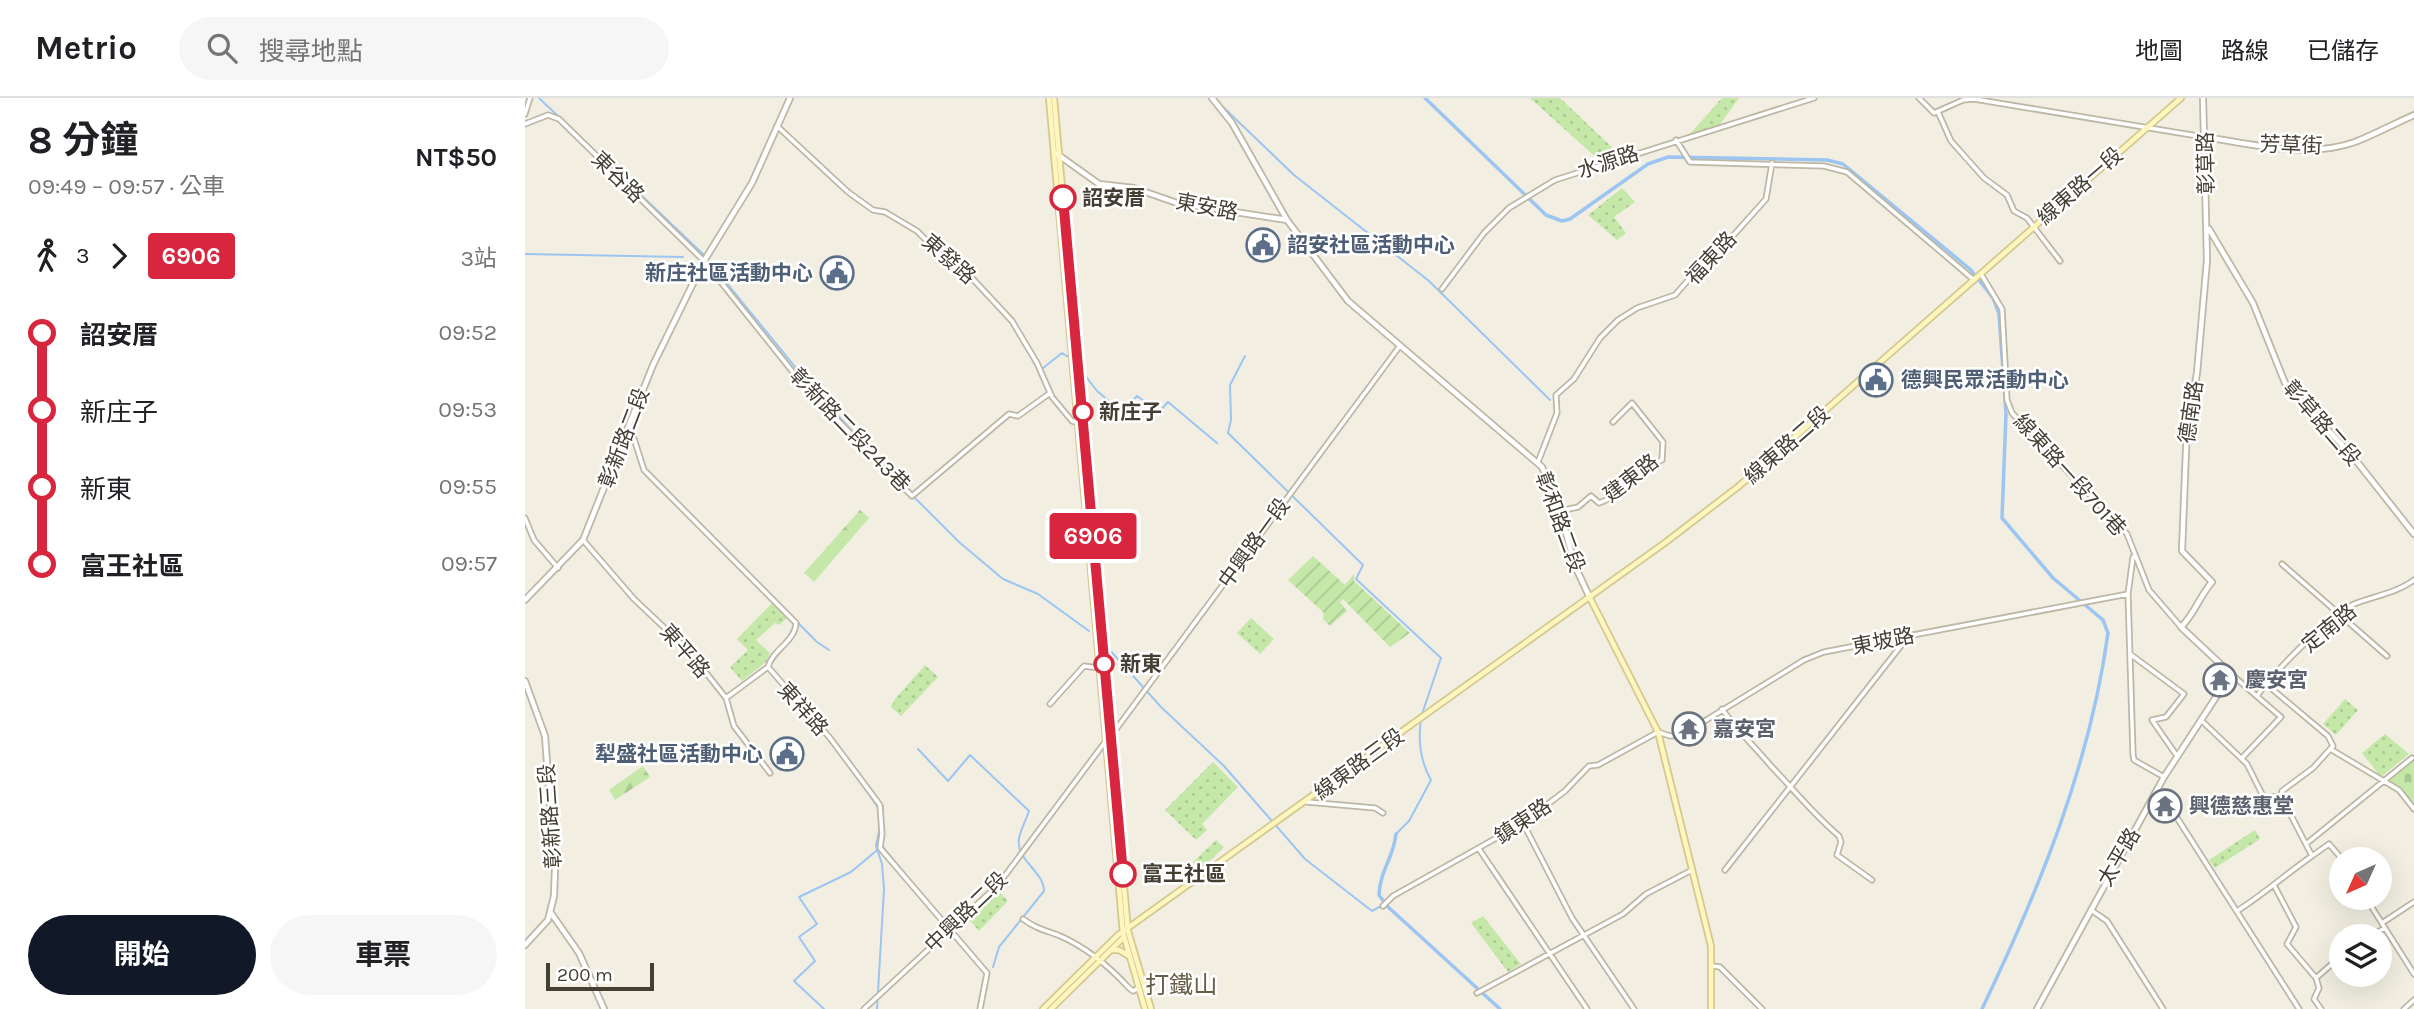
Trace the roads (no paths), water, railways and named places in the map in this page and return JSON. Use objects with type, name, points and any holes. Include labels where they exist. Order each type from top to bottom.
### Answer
[{"type":"main road","points":[[1051,98],[1053,154],[1059,186],[1125,934],[1137,989],[1145,1009]]},
{"type":"main road","points":[[1051,98],[1060,154],[1059,186]]},
{"type":"main road","name":"線東路一段","points":[[1974,280],[2181,98]]},
{"type":"main road","name":"線東路二段","points":[[1589,596],[1738,486],[1974,280]]},
{"type":"main road","name":"線東路三段","points":[[1125,934],[1589,596]]},
{"type":"main road","name":"彰和路二段","points":[[1589,596],[1658,732],[1713,966],[1711,1009]]},
{"type":"main road","points":[[1100,645],[1099,668],[1108,739]]},
{"type":"main road","points":[[1052,1009],[1098,958],[1125,934]]},
{"type":"main road","points":[[1042,1009],[1125,934]]},
{"type":"main road","points":[[1125,934],[1150,1009]]},
{"type":"main road","points":[[1110,950],[1119,950],[1129,956]]},
{"type":"street","points":[[525,114],[530,98]]},
{"type":"street","name":"彰新路二段","points":[[525,600],[583,540],[653,365],[705,259],[752,183],[790,98]]},
{"type":"street","name":"彰和路二段","points":[[1212,98],[1232,123],[1287,220],[1348,301],[1399,348],[1538,462],[1560,510],[1569,550],[1589,596]]},
{"type":"street","name":"水源路","points":[[1442,289],[1484,233],[1525,197],[1555,180],[1676,139],[1814,98]]},
{"type":"street","points":[[1919,98],[1936,112],[1951,141],[1985,178],[2007,195],[2014,211],[2024,215],[2060,261]]},
{"type":"street","name":"彰草路","points":[[2203,98],[2209,228]]},
{"type":"street","points":[[1936,112],[1949,104],[1974,99],[2204,137]]},
{"type":"street","name":"東谷路","points":[[525,124],[548,115],[559,119],[705,259]]},
{"type":"street","name":"芳草街","points":[[2204,137],[2287,149],[2327,148],[2356,141],[2414,115]]},
{"type":"street","name":"東發路","points":[[777,126],[840,186],[873,210],[885,212],[917,231],[944,258],[971,277],[1012,321],[1037,363],[1050,393],[1081,425]]},
{"type":"street","points":[[1676,139],[1690,162],[1824,166],[1847,172],[1974,280]]},
{"type":"street","points":[[1053,154],[1060,154]]},
{"type":"street","name":"東安路","points":[[1060,154],[1099,184],[1134,188],[1177,203],[1287,220]]},
{"type":"street","name":"福東路","points":[[1538,462],[1557,413],[1556,395],[1574,379],[1600,338],[1627,313],[1675,295],[1685,287],[1706,260],[1713,258],[1766,199],[1772,163]]},
{"type":"street","name":"彰草路二段","points":[[2209,228],[2253,303],[2285,383],[2354,458],[2414,534]]},
{"type":"street","name":"德南路","points":[[2181,628],[2189,620],[2197,600],[2212,582],[2182,551],[2187,425],[2197,373],[2209,228]]},
{"type":"street","name":"彰新路二段243巷","points":[[705,259],[804,386],[914,495],[1009,414],[1018,416],[1050,393]]},
{"type":"street","name":"線東路一段701巷","points":[[1980,275],[2002,309],[2007,400],[2012,413],[2127,534],[2149,590],[2181,628]]},
{"type":"street","name":"中興路一段","points":[[1108,739],[1399,348]]},
{"type":"street","name":"建東路","points":[[1560,510],[1578,507],[1591,496],[1599,503],[1607,500],[1640,470],[1662,460],[1663,442],[1632,403],[1612,422]]},
{"type":"street","name":"東祥路","points":[[629,424],[644,470],[796,623],[794,632],[771,659],[768,667],[830,738],[880,806],[880,848],[987,973],[980,1009]]},
{"type":"street","points":[[525,518],[534,540],[558,568]]},
{"type":"street","name":"東平路","points":[[583,540],[634,599],[688,650],[726,698],[734,726],[770,773]]},
{"type":"street","points":[[2134,555],[2128,594],[2134,760],[2164,777]]},
{"type":"street","points":[[2282,564],[2387,656]]},
{"type":"street","name":"定南路","points":[[2257,696],[2266,684],[2340,614],[2353,605],[2414,582]]},
{"type":"street","name":"東坡路","points":[[1658,732],[1670,736],[1682,735],[1804,660],[1824,652],[2128,594]]},
{"type":"street","points":[[2181,628],[2281,717],[2242,758]]},
{"type":"street","points":[[1725,870],[1908,637]]},
{"type":"street","points":[[2129,653],[2184,694],[2166,717],[2152,720],[2178,758]]},
{"type":"street","points":[[1050,704],[1084,666],[1099,668]]},
{"type":"street","points":[[726,698],[768,667]]},
{"type":"street","name":"太平路","points":[[2037,1009],[2164,777],[2203,722],[2231,674]]},
{"type":"street","name":"彰新路三段","points":[[525,681],[545,736],[555,869],[551,913]]},
{"type":"street","points":[[2266,684],[2328,736],[2332,750],[2399,790],[2414,810]]},
{"type":"street","points":[[1721,709],[1740,735],[1789,788],[1839,836],[1841,842],[1837,855],[1873,880]]},
{"type":"street","points":[[2203,722],[2220,742],[2234,749],[2242,758],[2264,798],[2281,796]]},
{"type":"street","name":"鎮東路","points":[[1383,906],[1387,900],[1523,823],[1565,791],[1588,766],[1598,765],[1658,732]]},
{"type":"street","name":"中興路二段","points":[[864,1009],[998,886],[1108,739]]},
{"type":"street","points":[[2312,856],[2281,796],[2282,791],[2332,750]]},
{"type":"street","points":[[2306,844],[2412,758]]},
{"type":"street","points":[[2158,788],[2299,1009]]},
{"type":"street","points":[[1307,802],[1375,808],[1384,813]]},
{"type":"street","points":[[1523,823],[1571,918],[1634,1009]]},
{"type":"street","points":[[2237,911],[2275,887],[2282,878],[2329,844],[2332,847]]},
{"type":"street","points":[[1479,849],[1587,1009]]},
{"type":"street","points":[[1480,991],[1623,914],[1646,894],[1692,870]]},
{"type":"street","points":[[2275,887],[2296,927],[2287,944],[2316,978],[2319,988],[2314,999],[2321,1009]]},
{"type":"street","points":[[2384,924],[2414,902]]},
{"type":"street","points":[[2090,909],[2107,920],[2163,1009]]},
{"type":"street","points":[[525,945],[540,932],[551,913],[579,953],[604,1009]]},
{"type":"street","points":[[1023,919],[1037,930],[1058,936],[1098,958],[1133,991],[1137,989]]},
{"type":"street","points":[[2392,939],[2414,974]]},
{"type":"street","points":[[1713,966],[1720,967],[1762,1009]]},
{"type":"street","points":[[2316,978],[2329,967]]},
{"type":"street","points":[[2404,1009],[2414,1000]]},
{"type":"waterway","points":[[539,98],[703,254],[813,389],[885,466]]},
{"type":"waterway","points":[[1425,98],[1546,215],[1562,221],[1570,219],[1648,164],[1668,157],[1827,160],[1843,164],[1971,270],[1993,298],[1999,314],[2006,414],[2002,518],[2053,578],[2103,620],[2108,633],[2089,731],[2060,826],[2023,919],[1982,1009]]},
{"type":"waterway","points":[[1222,106],[1294,175],[1429,281],[1550,400]]},
{"type":"waterway","points":[[2209,252],[2209,264]]},
{"type":"waterway","points":[[525,254],[683,257]]},
{"type":"waterway","points":[[1043,368],[1062,353],[1070,358]]},
{"type":"waterway","points":[[1245,356],[1230,385],[1231,420],[1228,433],[1363,565],[1356,579],[1441,658],[1422,714]]},
{"type":"waterway","points":[[2199,372],[2200,360]]},
{"type":"waterway","points":[[1081,370],[1097,391],[1121,411],[1137,396],[1159,412],[1168,402],[1217,443]]},
{"type":"waterway","points":[[913,496],[959,542],[1003,579],[1038,594],[1089,631]]},
{"type":"waterway","points":[[706,530],[817,642],[829,650]]},
{"type":"waterway","points":[[1108,648],[1161,707],[1224,766],[1305,859],[1372,911],[1383,905]]},
{"type":"waterway","points":[[796,697],[827,732]]},
{"type":"waterway","points":[[1396,834],[1409,821],[1431,780],[1421,750],[1421,719]]},
{"type":"waterway","points":[[823,732],[832,744]]},
{"type":"waterway","points":[[918,749],[948,781],[970,755],[1029,811],[1019,838],[1019,846],[1025,859],[1040,877],[1044,891],[999,947],[993,967]]},
{"type":"waterway","points":[[841,750],[857,771]]},
{"type":"waterway","points":[[853,771],[879,809]]},
{"type":"waterway","points":[[866,784],[883,807],[883,832]]},
{"type":"waterway","points":[[877,1009],[884,889],[882,864],[876,846],[880,826]]},
{"type":"waterway","points":[[1396,834],[1379,895],[1387,906],[1500,1009]]},
{"type":"waterway","points":[[883,847],[908,878]]},
{"type":"waterway","points":[[824,1009],[794,981],[815,961],[799,937],[817,924],[799,897],[851,872],[876,851]]},
{"type":"place","name":"詔安厝","points":[[1063,198]]},
{"type":"place","name":"詔安社區活動中心","points":[[1263,245]]},
{"type":"place","name":"新庄社區活動中心","points":[[837,273]]},
{"type":"place","name":"德興民眾活動中心","points":[[1876,380]]},
{"type":"place","name":"新庄子","points":[[1083,412]]},
{"type":"place","name":"新東","points":[[1104,664]]},
{"type":"place","name":"慶安宮","points":[[2220,680]]},
{"type":"place","name":"嘉安宮","points":[[1689,729]]},
{"type":"place","name":"犁盛社區活動中心","points":[[787,754]]},
{"type":"place","name":"興德慈惠堂","points":[[2165,806]]},
{"type":"place","name":"富王社區","points":[[1123,874]]},
{"type":"district","name":"打鐵山","points":[[1181,985]]}]
